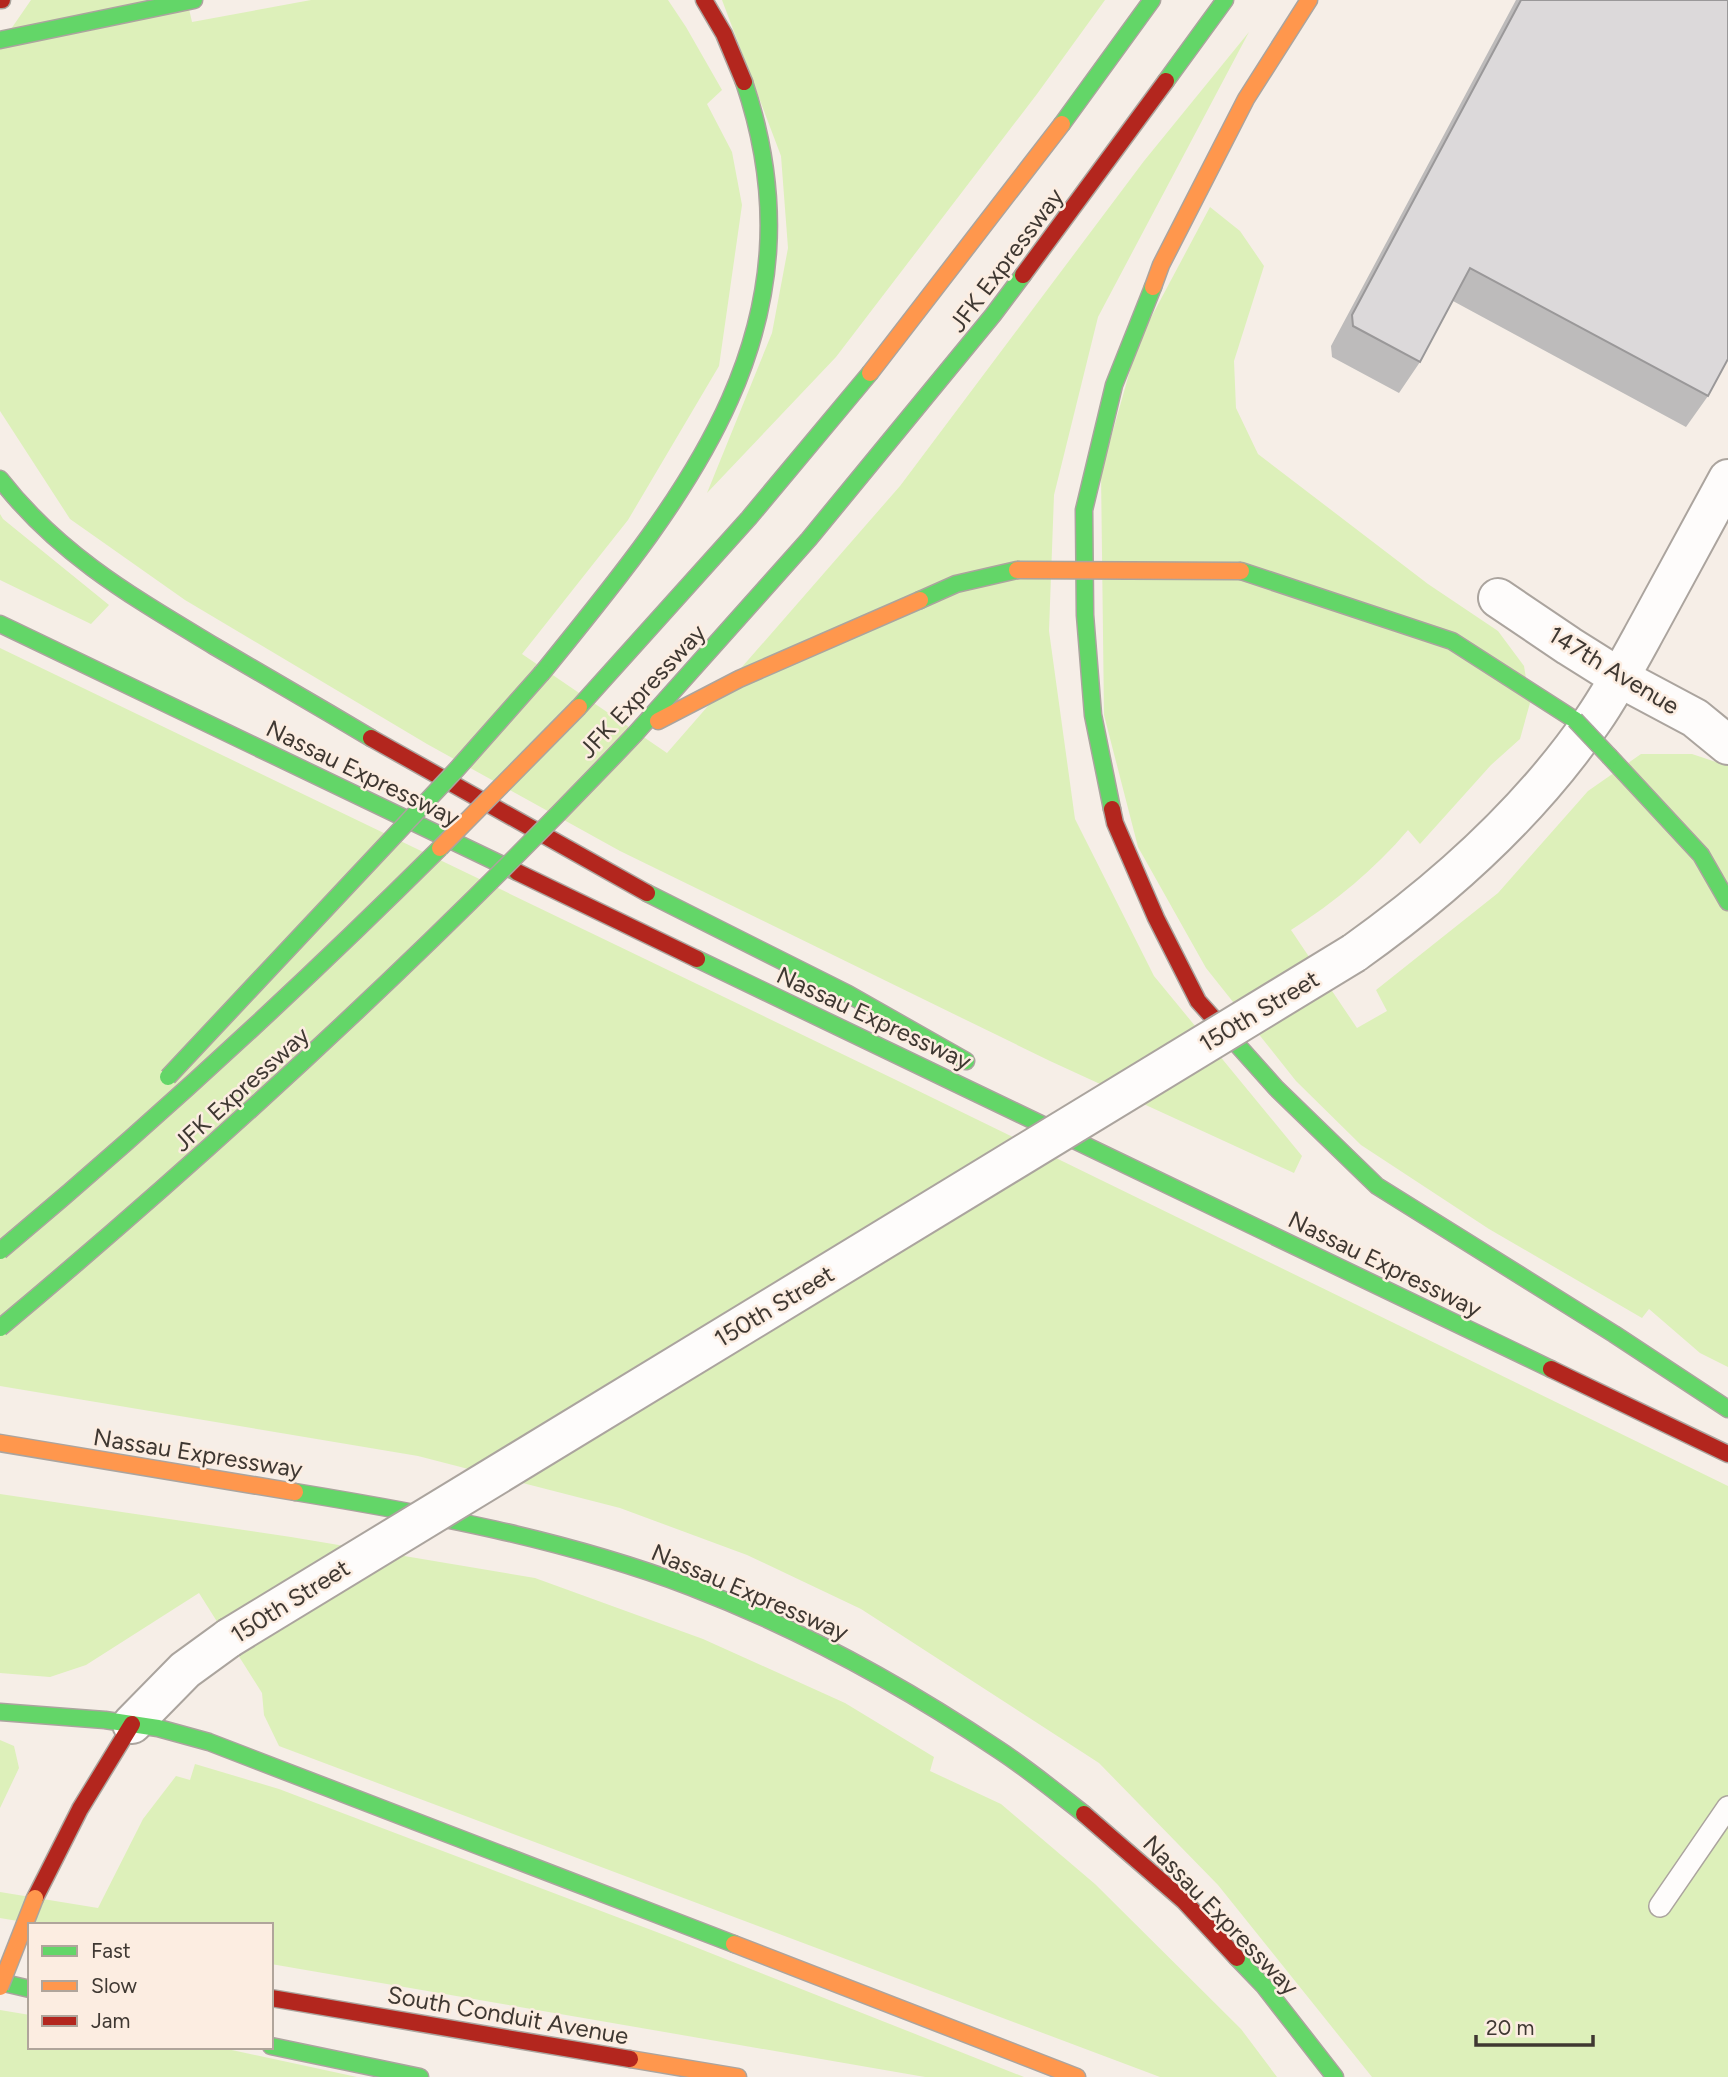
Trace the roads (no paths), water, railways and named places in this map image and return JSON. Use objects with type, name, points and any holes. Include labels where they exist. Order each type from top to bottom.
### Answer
[{"type":"main road","points":[[156,1091],[457,769],[542,673],[602,598],[691,475],[730,404],[755,335],[768,260],[769,217],[766,173],[746,86],[729,44],[704,0]]},
{"type":"main road","name":"JFK Expressway","points":[[0,1251],[94,1173],[232,1050],[381,907],[579,707],[755,512],[848,401],[1025,175],[1152,0]]},
{"type":"main road","name":"JFK Expressway","points":[[0,1328],[161,1192],[308,1060],[520,855],[635,734],[809,539],[993,315],[1225,0]]},
{"type":"main road","points":[[1310,0],[1247,99],[1161,265],[1114,385],[1084,510],[1085,615],[1093,715],[1115,823],[1156,918],[1198,1001],[1276,1088],[1377,1186],[1614,1334],[1728,1409]]},
{"type":"main road","points":[[0,40],[188,1]]},
{"type":"main road","points":[[0,479],[40,527],[104,580],[411,762],[568,850],[643,891],[848,994],[979,1068]]},
{"type":"main road","points":[[635,734],[739,679],[956,583],[1017,570],[1241,571],[1451,641],[1575,720],[1701,855],[1728,902]]},
{"type":"main road","name":"Nassau Expressway","points":[[0,624],[1728,1454]]},
{"type":"main road","points":[[24,1231],[137,1111]]},
{"type":"main road","points":[[1062,1115],[1275,1237]]},
{"type":"main road","points":[[0,1433],[92,1458]]},
{"type":"main road","name":"Nassau Expressway","points":[[0,1443],[399,1509],[513,1533],[651,1573],[783,1626],[939,1711],[1082,1811],[1163,1883],[1214,1933],[1303,2035],[1335,2077]]},
{"type":"main road","points":[[0,1712],[132,1724],[209,1742],[336,1788],[1077,2077]]},
{"type":"main road","name":"150th Street","points":[[0,1987],[61,1840],[100,1772],[132,1724]]},
{"type":"main road","points":[[0,1956],[28,1961]]},
{"type":"main road","points":[[0,1982],[28,1989]]},
{"type":"main road","name":"South Conduit Avenue","points":[[273,1998],[738,2077]]},
{"type":"main road","points":[[273,2046],[420,2077]]},
{"type":"street","name":"150th Street","points":[[132,1724],[186,1670],[229,1638],[1354,953],[1405,917],[1454,875],[1509,821],[1564,759],[1594,720],[1620,678],[1728,479]]},
{"type":"street","name":"147th Avenue","points":[[1498,598],[1620,678],[1695,718],[1728,745]]},
{"type":"lane","points":[[1660,1906],[1728,1807]]}]
